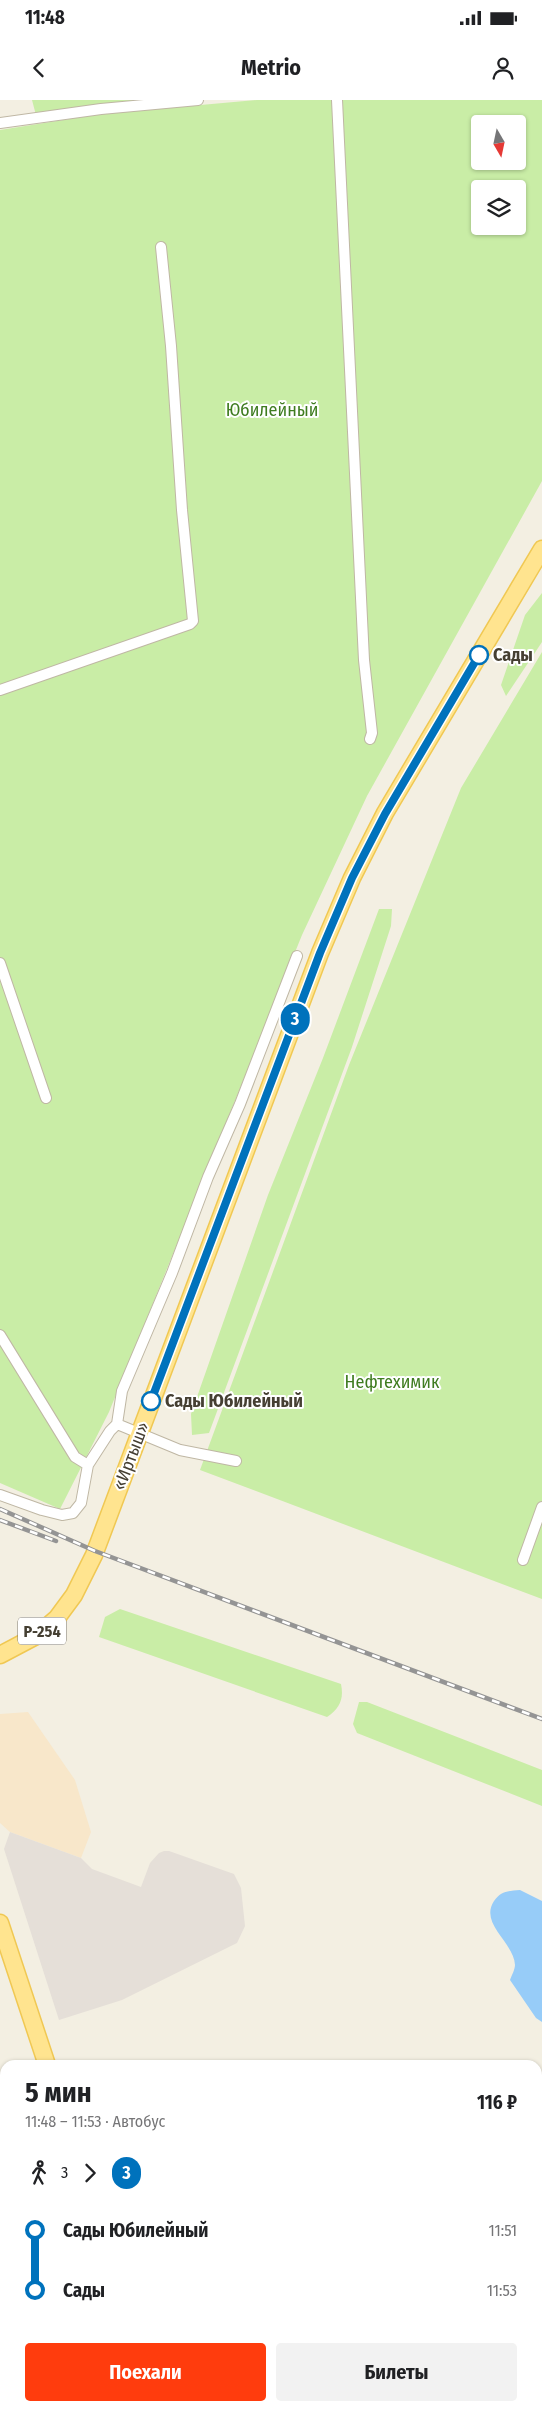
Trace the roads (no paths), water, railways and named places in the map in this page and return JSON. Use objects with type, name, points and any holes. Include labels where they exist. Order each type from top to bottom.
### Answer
[{"type":"main road","name":"«Иртыш»","points":[[0,1655],[36,1636],[57,1618],[74,1595],[94,1555],[310,981],[352,878],[385,814],[542,550]]},
{"type":"main road","points":[[0,1923],[44,2060]]},
{"type":"street","points":[[0,123],[101,109],[198,100]]},
{"type":"street","points":[[337,100],[364,660],[372,733],[370,739]]},
{"type":"street","points":[[0,690],[190,624],[193,621],[182,510],[171,346],[161,247]]},
{"type":"street","points":[[0,1495],[42,1510],[62,1514],[73,1513],[81,1503],[88,1465],[117,1424],[122,1391],[172,1273],[208,1177],[240,1104],[297,956]]},
{"type":"street","points":[[0,962],[46,1098]]},
{"type":"street","points":[[0,1335],[75,1457],[88,1465]]},
{"type":"street","points":[[117,1424],[180,1450],[236,1461]]},
{"type":"street","points":[[523,1560],[542,1508]]},
{"type":"water","points":[[520,1890],[542,1901],[542,2022],[536,2018],[510,1980],[515,1967],[513,1957],[491,1917],[491,1909],[499,1895],[505,1892]]},
{"type":"railway","points":[[0,1509],[95,1551],[542,1719]]},
{"type":"railway","points":[[0,1520],[56,1541]]},
{"type":"place","name":"Сады","points":[[479,655]]},
{"type":"place","name":"Сады Юбилейный","points":[[151,1401]]},
{"type":"park label","name":"Юбилейный","points":[[272,410]]},
{"type":"park label","name":"Нефтехимик","points":[[392,1382]]}]
